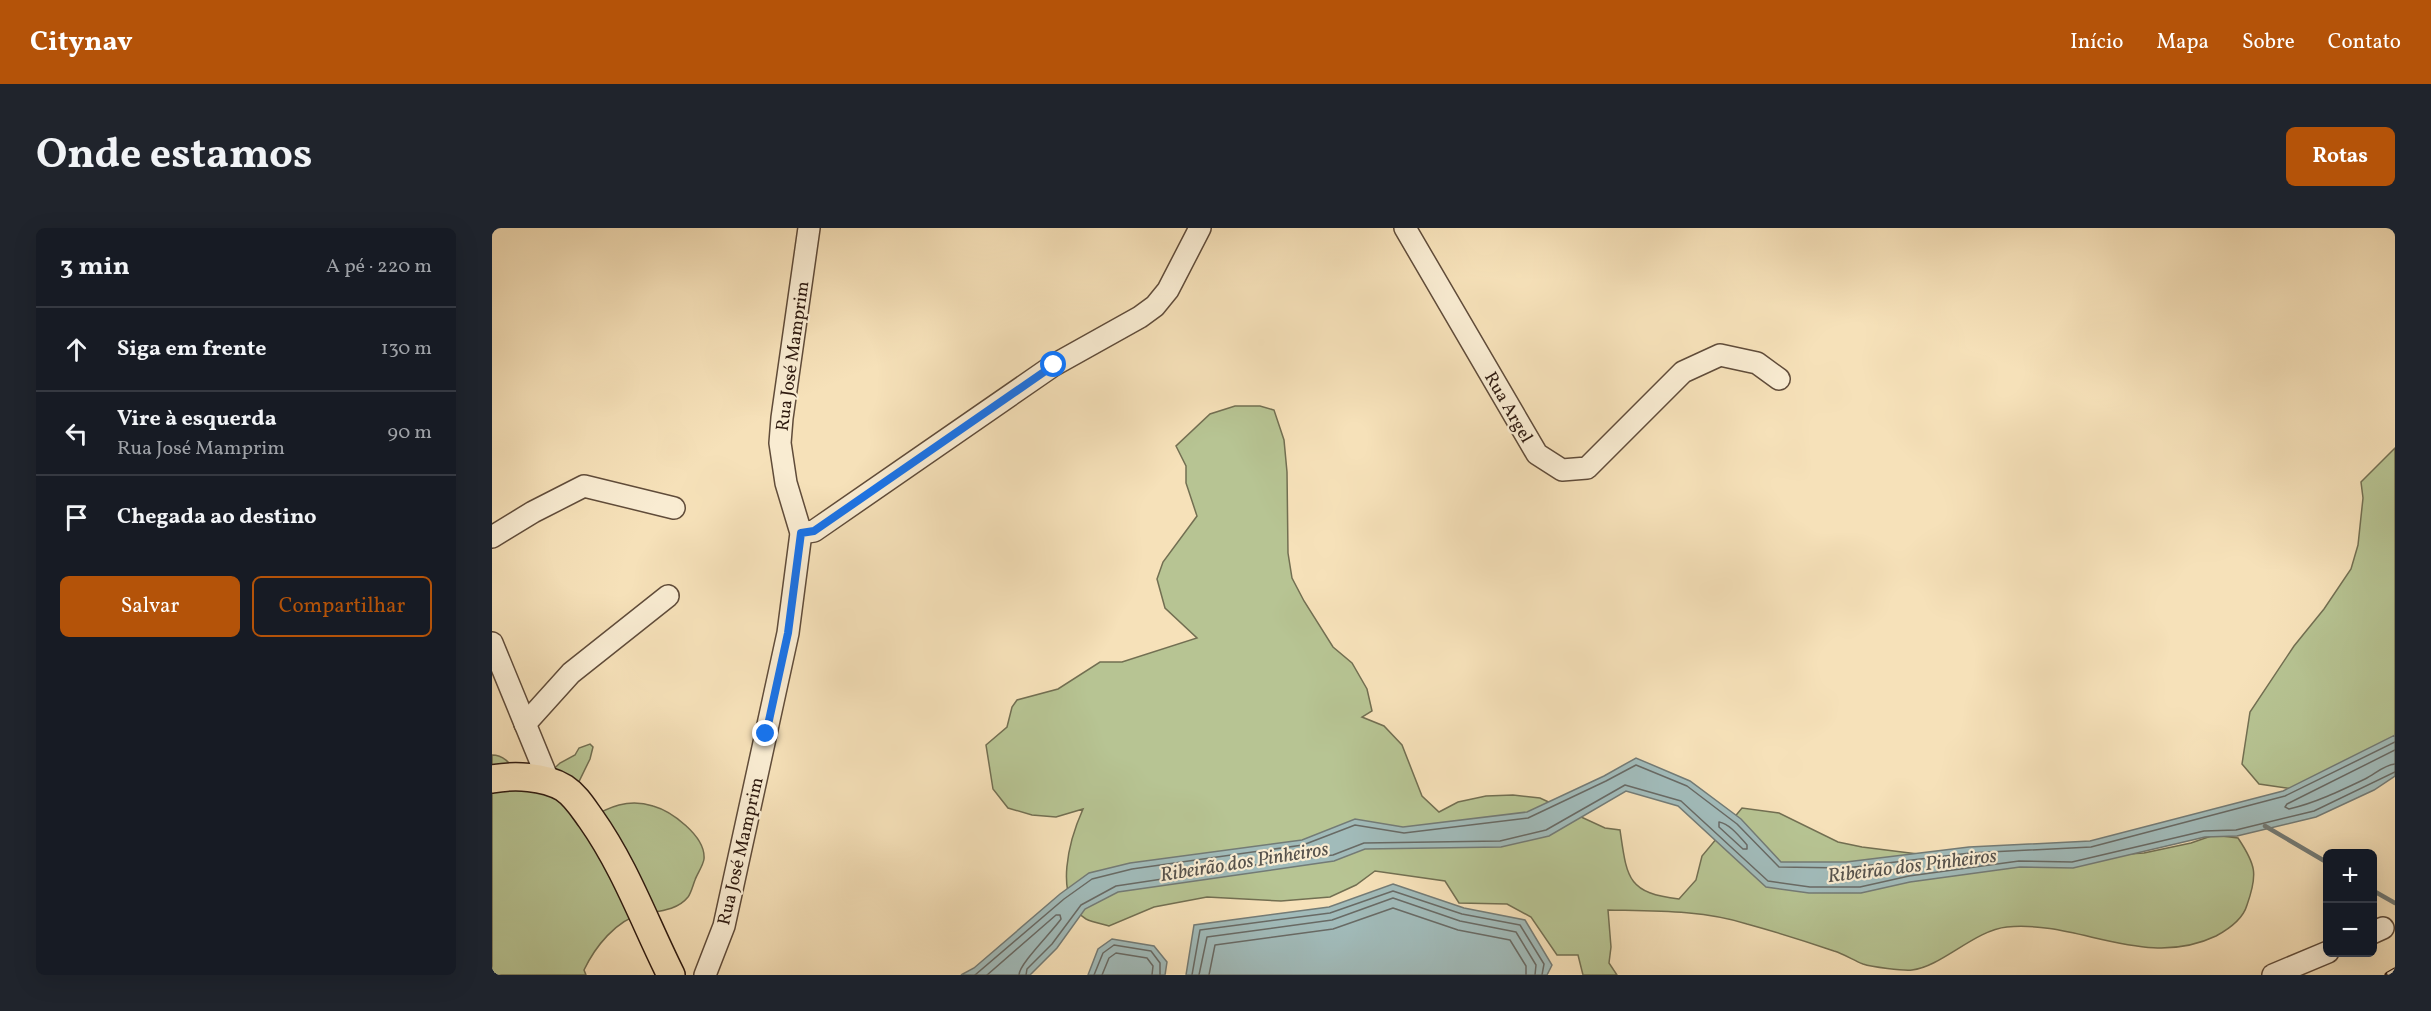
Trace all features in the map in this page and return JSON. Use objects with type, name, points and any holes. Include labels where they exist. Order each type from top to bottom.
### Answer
[{"type":"main road","points":[[492,778],[509,776],[549,782],[575,797],[621,866],[670,975]]},
{"type":"street","name":"Rua José Mamprim","points":[[705,975],[724,926],[783,655],[801,533],[786,483],[780,443],[809,228]]},
{"type":"street","points":[[801,533],[814,531],[1054,365],[1140,317],[1155,306],[1168,290],[1200,228]]},
{"type":"street","name":"Rua Argel","points":[[1405,228],[1537,454],[1562,470],[1587,468],[1683,372],[1720,355],[1757,363],[1779,379]]},
{"type":"street","points":[[492,537],[533,512],[584,486],[674,508]]},
{"type":"street","points":[[525,724],[571,673],[668,596]]},
{"type":"street","points":[[492,643],[549,782]]},
{"type":"street","points":[[2273,975],[2323,954]]},
{"type":"green space","points":[[1235,406],[1260,406],[1274,410],[1284,440],[1287,472],[1288,553],[1292,578],[1333,647],[1352,663],[1367,689],[1372,711],[1362,717],[1384,726],[1402,745],[1422,796],[1439,812],[1458,802],[1486,796],[1513,795],[1540,798],[1605,828],[1620,830],[1625,860],[1633,880],[1639,887],[1649,892],[1679,899],[1696,880],[1702,856],[1742,808],[1779,813],[1838,842],[1990,863],[2144,853],[2191,843],[2214,835],[2238,838],[2252,863],[2253,885],[2245,910],[2235,923],[2216,936],[2190,945],[2163,948],[2111,942],[2060,930],[2007,927],[1983,935],[1935,962],[1908,970],[1863,964],[1823,947],[1730,919],[1678,912],[1608,910],[1611,947],[1609,963],[1617,975],[1583,975],[1578,955],[1557,955],[1531,917],[1507,904],[1459,903],[1445,881],[1375,871],[1356,885],[1330,897],[1281,901],[1207,897],[1154,907],[1109,926],[1086,919],[1069,897],[1067,883],[1069,851],[1083,809],[1056,817],[1032,815],[1008,808],[993,789],[986,745],[1007,727],[1012,707],[1017,700],[1058,689],[1100,662],[1122,662],[1197,638],[1165,608],[1157,579],[1163,562],[1197,516],[1186,483],[1186,466],[1176,446],[1210,414]]},
{"type":"green space","points":[[2395,448],[2395,774],[2306,791],[2259,784],[2242,764],[2250,712],[2294,646],[2324,609],[2351,569],[2358,545],[2363,498],[2361,482]]},
{"type":"green space","points":[[590,744],[593,747],[590,759],[571,798],[588,819],[619,805],[635,803],[653,806],[678,819],[693,833],[703,850],[704,859],[689,895],[678,905],[666,910],[632,917],[615,928],[594,952],[584,970],[586,975],[492,975],[492,755],[505,759],[520,777],[542,780],[560,763],[575,755],[579,748]]},
{"type":"water","name":"Ribeirão dos Pinheiros","points":[[2395,735],[2395,776],[2374,790],[2316,817],[2237,836],[2205,837],[2073,868],[2020,867],[1910,882],[1861,893],[1809,893],[1766,887],[1678,806],[1626,791],[1549,836],[1501,847],[1365,849],[1334,861],[1118,892],[1085,909],[1057,948],[1030,975],[961,975],[974,968],[1060,894],[1089,873],[1130,863],[1302,840],[1355,819],[1403,827],[1527,812],[1604,776],[1636,758],[1690,781],[1741,819],[1781,862],[1846,862],[1969,847],[2090,841],[2283,791]]},
{"type":"water","points":[[1393,884],[1464,908],[1525,920],[1552,965],[1547,975],[1186,975],[1194,925],[1329,907]]},
{"type":"water","points":[[1112,939],[1154,946],[1167,962],[1165,975],[1088,975],[1098,949]]},
{"type":"waterway","points":[[2265,826],[2323,860]]},
{"type":"waterway","points":[[2377,893],[2395,903]]},
{"type":"railway","points":[[2388,975],[2395,971]]},
{"type":"route","points":[[766,734],[788,633],[801,533],[814,531],[1054,365]]}]
